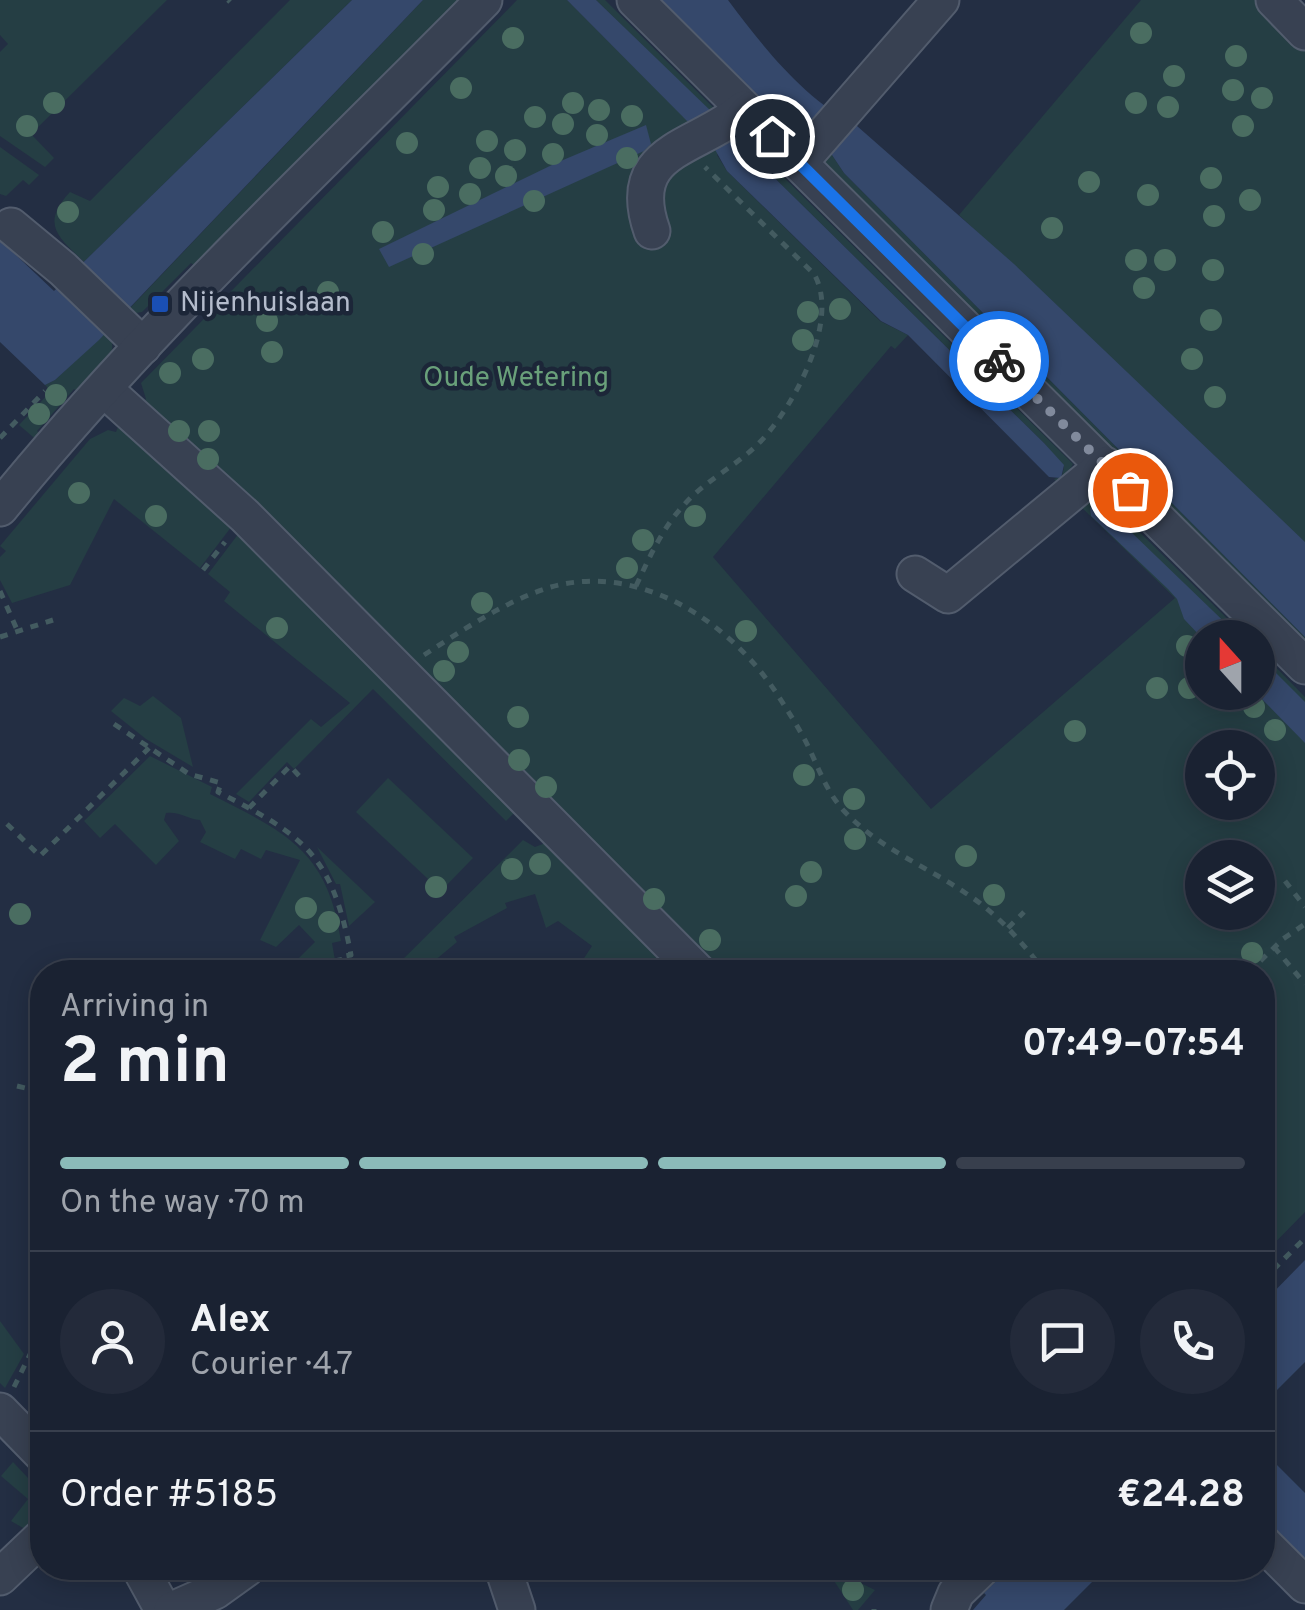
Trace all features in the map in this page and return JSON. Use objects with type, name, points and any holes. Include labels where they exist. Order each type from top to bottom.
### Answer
[{"type":"street","points":[[0,508],[104,390],[132,334],[484,0]]},
{"type":"street","points":[[635,0],[715,129]]},
{"type":"street","points":[[819,142],[941,0]]},
{"type":"street","points":[[1274,0],[1305,32]]},
{"type":"street","points":[[652,231],[644,202],[650,174],[658,160],[715,129],[819,142],[1105,465],[1305,666]]},
{"type":"street","points":[[10,226],[132,334]]},
{"type":"street","points":[[104,390],[245,516],[686,960]]},
{"type":"street","points":[[915,574],[948,595],[1105,465]]},
{"type":"street","points":[[0,1411],[30,1442]]},
{"type":"street","points":[[0,1577],[30,1548]]},
{"type":"street","points":[[1275,1555],[1305,1585]]},
{"type":"street","points":[[147,1580],[164,1610]]},
{"type":"street","points":[[172,1610],[230,1580]]},
{"type":"street","points":[[507,1580],[516,1610]]},
{"type":"street","points":[[948,1610],[956,1594],[970,1580]]},
{"type":"path","points":[[636,586],[660,538],[684,504],[762,441],[787,407],[807,369],[820,313],[821,292],[814,274],[704,165],[715,129]]},
{"type":"path","points":[[0,438],[44,391]]},
{"type":"path","points":[[398,670],[533,594],[590,581],[636,586],[694,612],[746,655],[790,714],[831,795],[860,828],[900,857],[965,892],[1008,928],[1034,960]]},
{"type":"path","points":[[0,591],[18,632]]},
{"type":"path","points":[[0,637],[52,620]]},
{"type":"path","points":[[114,724],[189,774],[221,783],[218,792],[272,819],[303,842],[333,886],[344,920],[350,955],[340,960]]},
{"type":"path","points":[[7,824],[40,856],[149,748]]},
{"type":"path","points":[[249,808],[290,766],[302,778]]},
{"type":"path","points":[[1285,880],[1305,908]]},
{"type":"path","points":[[1008,928],[1024,912]]},
{"type":"path","points":[[1262,960],[1305,924]]},
{"type":"path","points":[[1274,948],[1305,984]]},
{"type":"path","points":[[17,1086],[30,1089]]},
{"type":"path","points":[[1275,1268],[1305,1238]]},
{"type":"path","points":[[0,1411],[30,1353]]},
{"type":"green space","points":[[0,0],[167,0],[31,134],[54,158],[45,167],[0,136],[0,52],[8,44],[0,35]]},
{"type":"green space","points":[[290,0],[352,0],[84,262],[56,230],[54,222],[61,203],[70,192],[90,201]]},
{"type":"green space","points":[[423,0],[464,0],[199,269],[191,263],[142,312],[130,308]]},
{"type":"green space","name":"Oude Wetering","points":[[517,0],[567,0],[694,127],[714,115],[596,0],[605,0],[1073,464],[1060,486],[1054,479],[1062,476],[1064,467],[1044,443],[732,136],[717,155],[727,171],[880,321],[908,335],[895,349],[891,346],[713,557],[931,809],[1175,598],[1078,504],[1102,495],[1229,620],[1185,620],[1185,710],[1275,710],[1275,666],[1305,697],[1305,1212],[1275,1243],[1275,960],[706,960],[143,402],[146,399],[141,383]]},
{"type":"green space","points":[[1141,0],[1256,0],[1305,48],[1305,543],[959,215]]},
{"type":"green space","points":[[0,147],[39,175],[29,185],[23,180],[6,196],[0,194]]},
{"type":"green space","points":[[828,149],[844,173],[1305,637],[1305,651],[1275,620],[821,170]]},
{"type":"green space","points":[[107,331],[112,348],[106,364],[81,394],[74,389],[37,431],[43,437],[39,442],[19,425],[51,391],[45,385]]},
{"type":"green space","points":[[119,424],[235,522],[200,568],[114,499],[70,585],[12,603],[0,580],[0,557],[6,551],[0,546],[90,439],[108,430],[116,432]]},
{"type":"green space","points":[[242,529],[516,811],[506,821],[373,689],[294,769],[287,762],[249,802],[236,794],[311,719],[321,727],[350,703],[224,601],[230,592],[208,574]]},
{"type":"green space","points":[[153,696],[181,718],[193,767],[146,739],[111,711],[124,698],[140,706]]},
{"type":"green space","points":[[150,756],[212,787],[210,794],[281,833],[314,865],[335,910],[341,941],[332,943],[335,960],[297,960],[315,942],[299,925],[276,947],[260,940],[300,860],[266,850],[261,859],[241,849],[235,859],[200,842],[206,832],[200,820],[166,813],[164,820],[179,841],[156,865],[115,824],[100,838],[84,821]]},
{"type":"green space","points":[[388,778],[473,858],[441,891],[356,812]]},
{"type":"green space","points":[[523,840],[535,847],[553,840],[675,960],[583,960],[592,946],[558,921],[546,928],[535,894],[505,903],[507,908],[454,937],[457,942],[435,960],[402,960]]},
{"type":"green space","points":[[317,847],[375,902],[349,926],[340,884],[336,884]]},
{"type":"green space","points":[[0,1321],[24,1354],[5,1388],[0,1383]]},
{"type":"green space","points":[[13,1462],[30,1480],[30,1532],[11,1521],[28,1499],[1,1476]]},
{"type":"green space","points":[[834,1580],[854,1580],[875,1590],[858,1610],[853,1610]]},
{"type":"water","points":[[352,0],[423,0],[99,340],[45,385],[0,342],[0,240],[54,291]]},
{"type":"water","points":[[567,0],[596,0],[715,115],[694,128]]},
{"type":"water","points":[[660,0],[728,0],[802,87],[857,126],[1014,264],[1305,542],[1305,637],[844,173],[828,149],[764,101]]},
{"type":"water","points":[[646,125],[651,144],[644,151],[389,267],[379,249],[556,163]]},
{"type":"water","points":[[732,136],[1044,443],[1064,465],[1061,478],[1049,477],[908,335],[881,321],[727,171],[713,146]]},
{"type":"water","points":[[1102,504],[1222,620],[1185,620],[1177,599],[1091,516],[1090,508]]},
{"type":"water","points":[[1275,672],[1305,702],[1305,743],[1273,710]]},
{"type":"water","points":[[1305,1260],[1305,1362],[1275,1392],[1275,1291]]},
{"type":"water","points":[[1275,1463],[1305,1493],[1305,1563],[1275,1533]]},
{"type":"water","points":[[998,1580],[1094,1580],[1064,1610],[973,1610]]},
{"type":"way so far","points":[[999,361],[1130,490]]},
{"type":"place","name":"Nijenhuislaan","points":[[160,304]]},
{"type":"route","points":[[772,136],[999,361]]}]
